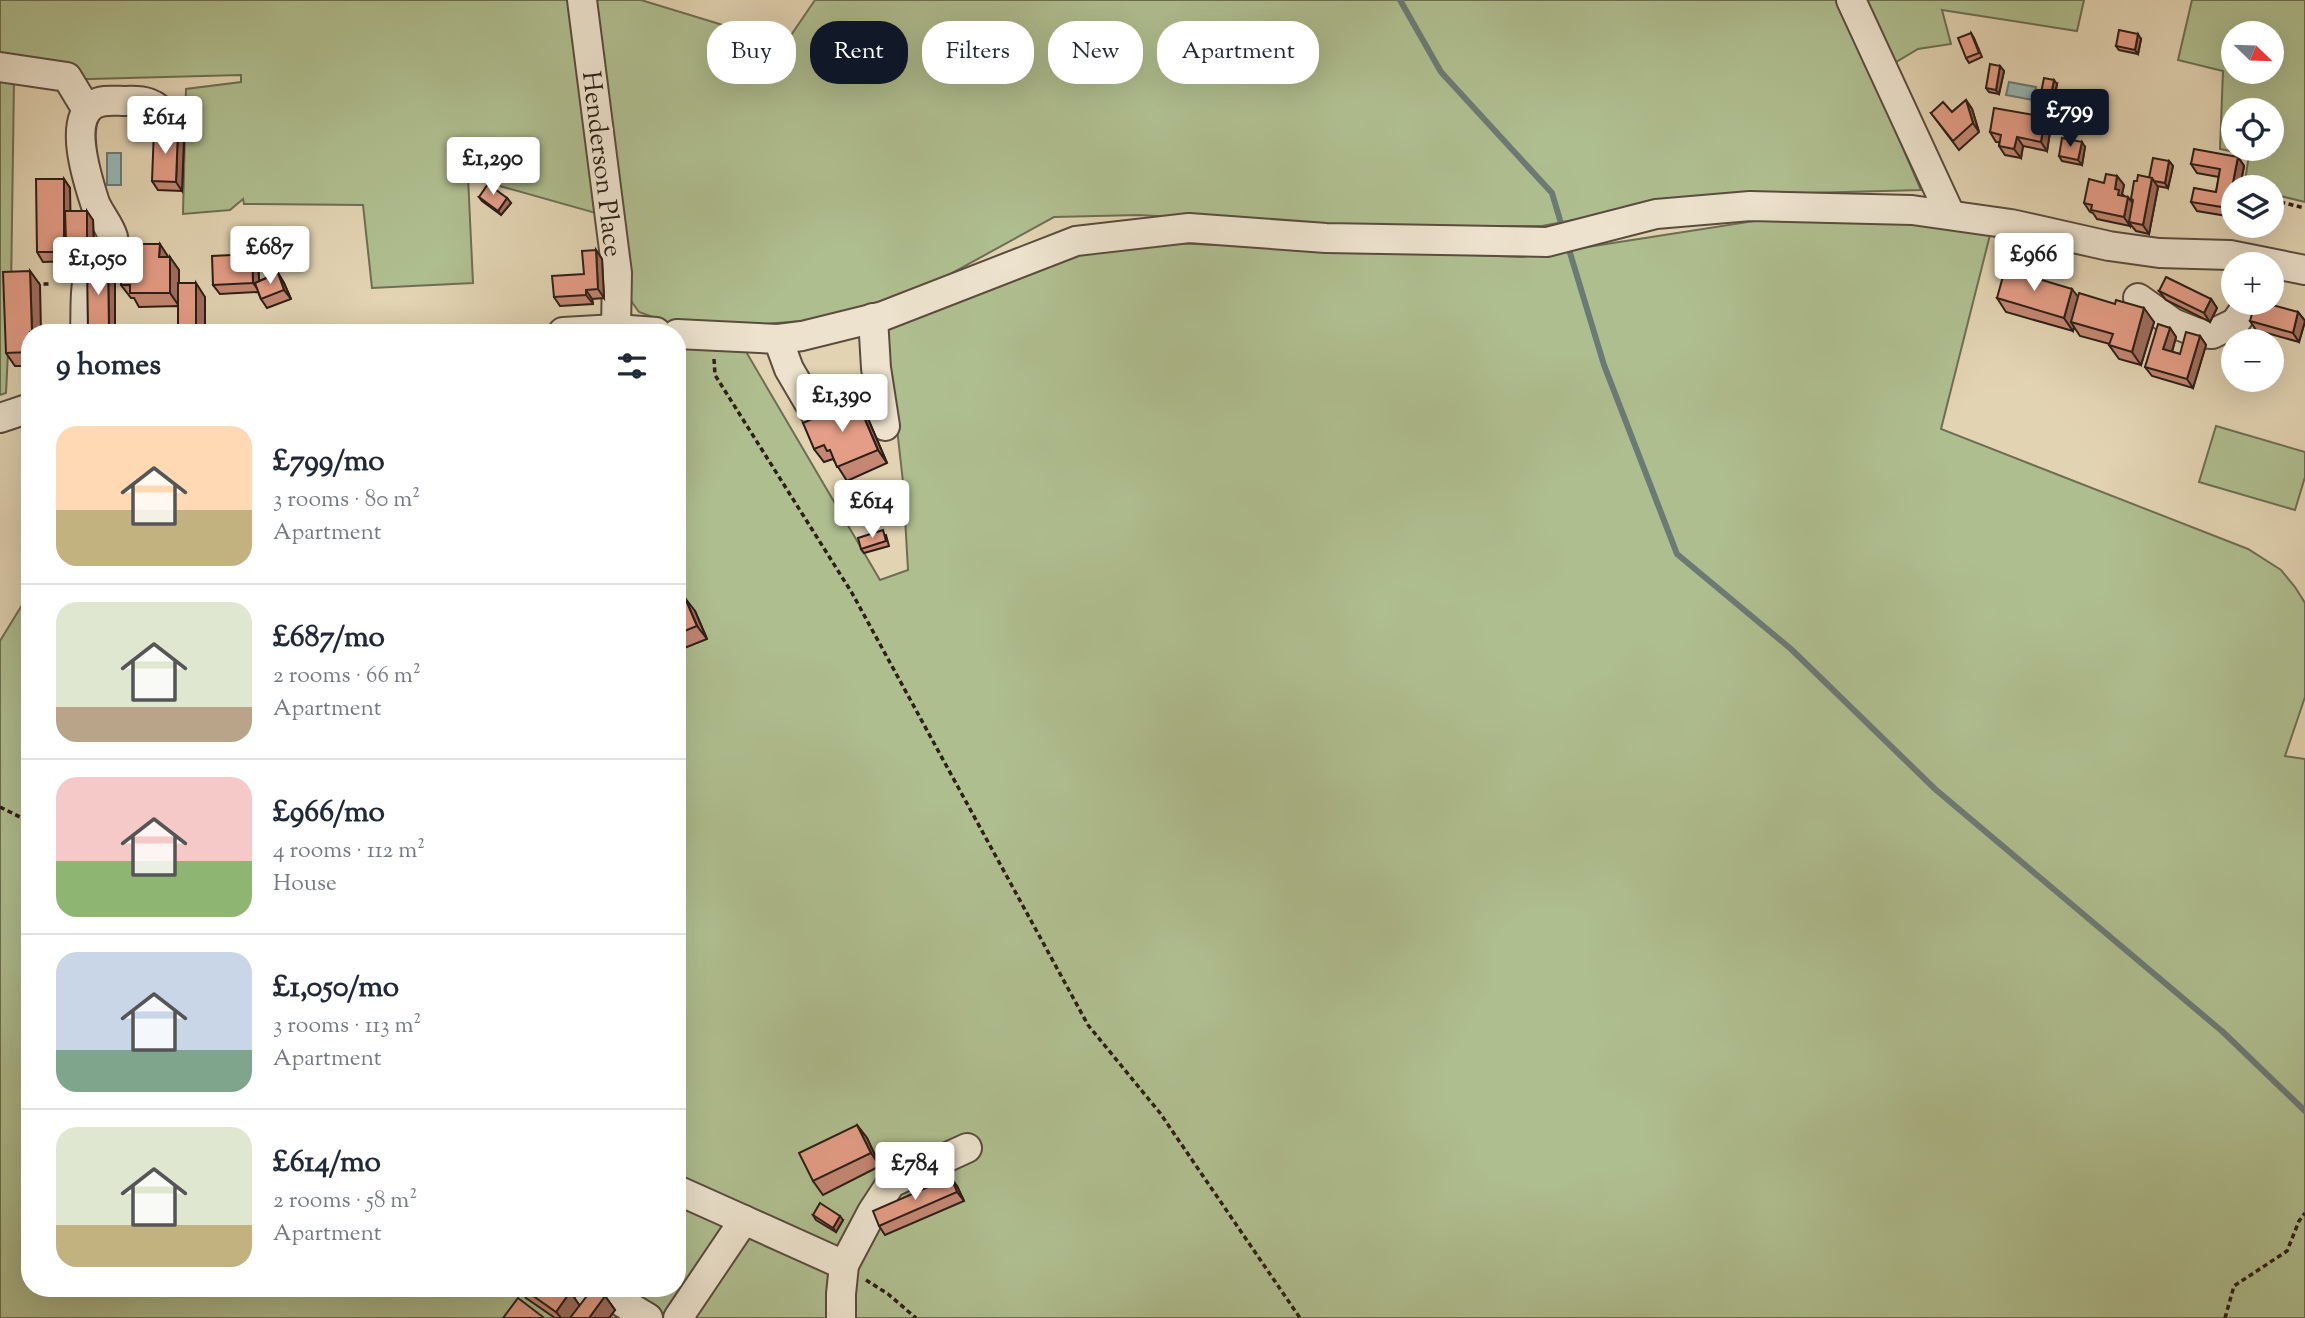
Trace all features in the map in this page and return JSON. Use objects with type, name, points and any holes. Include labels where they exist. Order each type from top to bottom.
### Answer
[{"type":"street","name":"Henderson Place","points":[[582,0],[617,273],[616,324]]},
{"type":"street","points":[[1851,0],[1950,214]]},
{"type":"street","points":[[0,67],[67,77],[88,110]]},
{"type":"street","points":[[86,324],[90,270],[95,260],[108,251],[113,237],[96,204],[79,130],[88,110],[104,101],[139,101],[158,107],[167,119]]},
{"type":"street","points":[[686,334],[778,338],[802,336],[873,318],[1076,241],[1189,228],[1326,238],[1548,242],[1656,214],[1750,206],[1912,210],[2011,224],[2109,246],[2159,253],[2221,255]]},
{"type":"street","points":[[2284,267],[2305,270]]},
{"type":"street","points":[[2138,298],[2173,323],[2197,333],[2212,334],[2235,323],[2241,315]]},
{"type":"street","points":[[873,318],[884,426]]},
{"type":"street","points":[[778,338],[789,369],[816,415]]},
{"type":"street","points":[[0,418],[21,411]]},
{"type":"street","points":[[841,1318],[844,1265],[891,1183],[967,1148]]},
{"type":"street","points":[[686,1194],[844,1265]]},
{"type":"street","points":[[678,1318],[744,1220]]},
{"type":"street","points":[[578,1318],[594,1297]]},
{"type":"street","points":[[613,1297],[648,1318]]},
{"type":"path","points":[[2284,203],[2305,208]]},
{"type":"path","points":[[25,283],[51,284]]},
{"type":"path","points":[[713,335],[715,375],[852,593],[1088,1025],[1160,1113],[1300,1318]]},
{"type":"path","points":[[0,807],[21,818]]},
{"type":"path","points":[[2225,1318],[2234,1286],[2287,1251],[2305,1213]]},
{"type":"path","points":[[844,1265],[888,1294],[916,1318]]},
{"type":"green space","points":[[0,0],[571,0],[599,214],[468,177],[473,283],[372,288],[363,205],[244,204],[243,199],[230,210],[183,214],[186,89],[241,82],[241,75],[14,81],[11,290],[6,393],[0,395]]},
{"type":"green space","points":[[591,0],[641,0],[710,21],[707,21],[707,84],[796,84],[796,28],[815,0],[1839,0],[1921,190],[1699,196],[1542,226],[1342,226],[1139,215],[1054,217],[894,305],[814,320],[764,324],[672,324],[639,312],[629,298]]},
{"type":"green space","points":[[1862,0],[2084,0],[2077,31],[1942,10],[1951,44],[1918,49],[1891,65]]},
{"type":"green space","points":[[2192,0],[2305,0],[2305,202],[2284,197],[2284,175],[2246,175],[2248,161],[2284,161],[2284,98],[2222,98],[2222,84],[2284,84],[2284,21],[2221,21],[2221,71],[2178,60]]},
{"type":"green space","points":[[1787,216],[1923,220],[1990,235],[1941,429],[2248,549],[2281,570],[2295,587],[2305,603],[2305,697],[2285,756],[2305,759],[2305,1318],[0,1318],[0,641],[21,607],[21,1297],[686,1297],[686,345],[745,350],[880,580],[908,570],[903,482],[886,330],[994,282],[1083,251],[1169,243],[1523,257]]},
{"type":"green space","points":[[2216,426],[2305,452],[2305,477],[2295,510],[2199,482]]},
{"type":"water","points":[[2009,82],[2036,87],[2033,100],[2006,95]]},
{"type":"water","points":[[107,153],[121,153],[121,185],[107,185]]},
{"type":"building","points":[[2119,30],[2138,34],[2135,50],[2116,46]]},
{"type":"building","points":[[1971,33],[1979,53],[1966,58],[1958,38]]},
{"type":"building","points":[[1990,64],[2000,66],[1996,90],[1986,88]]},
{"type":"building","points":[[2044,78],[2054,80],[2050,100],[2040,98]]},
{"type":"building","points":[[1966,100],[1973,123],[1953,141],[1931,113],[1943,102],[1952,112]]},
{"type":"building","points":[[1994,108],[2045,117],[2041,142],[2017,137],[2014,149],[1999,146],[2001,135],[1990,132]]},
{"type":"building","points":[[154,129],[178,130],[176,182],[152,181]]},
{"type":"building","points":[[2062,138],[2082,142],[2078,160],[2059,156]]},
{"type":"building","points":[[2194,149],[2221,154],[2221,161],[2237,161],[2234,175],[2221,175],[2221,207],[2191,202],[2194,188],[2216,192],[2220,169],[2191,164]]},
{"type":"building","points":[[2153,158],[2169,161],[2165,183],[2149,178]]},
{"type":"building","points":[[2106,174],[2117,176],[2115,189],[2119,190],[2118,195],[2128,197],[2124,217],[2091,210],[2092,205],[2084,203],[2089,179],[2104,183]]},
{"type":"building","points":[[2138,175],[2152,178],[2143,225],[2129,222],[2134,181],[2137,181]]},
{"type":"building","points":[[36,179],[64,179],[64,252],[37,252]]},
{"type":"building","points":[[488,184],[507,198],[498,211],[479,197]]},
{"type":"building","points":[[65,211],[87,211],[87,242],[66,242]]},
{"type":"building","points":[[130,244],[160,244],[159,257],[170,257],[170,293],[130,293],[130,285],[121,285],[121,257],[130,257]]},
{"type":"building","points":[[596,250],[598,289],[586,290],[586,295],[554,297],[552,276],[584,274],[582,251]]},
{"type":"building","points":[[252,254],[253,283],[213,285],[212,256]]},
{"type":"building","points":[[87,265],[108,265],[109,324],[88,324]]},
{"type":"building","points":[[2005,269],[2072,289],[2064,318],[1997,298]]},
{"type":"building","points":[[30,271],[32,324],[21,324],[21,352],[6,353],[3,272]]},
{"type":"building","points":[[278,273],[284,290],[261,299],[255,283]]},
{"type":"building","points":[[2166,277],[2211,299],[2204,313],[2159,291]]},
{"type":"building","points":[[178,283],[196,283],[196,324],[178,324]]},
{"type":"building","points":[[2079,293],[2115,304],[2116,300],[2144,308],[2132,352],[2109,345],[2113,334],[2071,322]]},
{"type":"building","points":[[2284,308],[2298,312],[2293,333],[2250,321],[2252,315],[2284,315]]},
{"type":"building","points":[[2158,324],[2170,328],[2163,349],[2180,354],[2186,332],[2200,336],[2187,379],[2145,367]]},
{"type":"building","points":[[857,401],[878,450],[837,467],[830,450],[827,451],[824,445],[814,449],[803,423],[816,414],[823,415]]},
{"type":"building","points":[[883,530],[886,541],[861,549],[858,538]]},
{"type":"building","points":[[686,600],[697,626],[686,630]]},
{"type":"building","points":[[857,1125],[871,1153],[813,1181],[799,1153]]},
{"type":"building","points":[[951,1177],[957,1192],[879,1226],[873,1211]]},
{"type":"building","points":[[820,1203],[840,1216],[833,1228],[813,1215]]},
{"type":"building","points":[[535,1297],[566,1297],[556,1312]]},
{"type":"building","points":[[586,1297],[604,1297],[589,1318],[570,1318]]},
{"type":"building","points":[[518,1298],[543,1317],[503,1318]]},
{"type":"waterway","points":[[1400,0],[1441,72],[1552,193],[1563,230]]},
{"type":"waterway","points":[[1567,243],[1604,365],[1677,554],[1791,649],[1935,789],[2223,1032],[2305,1111]]}]
